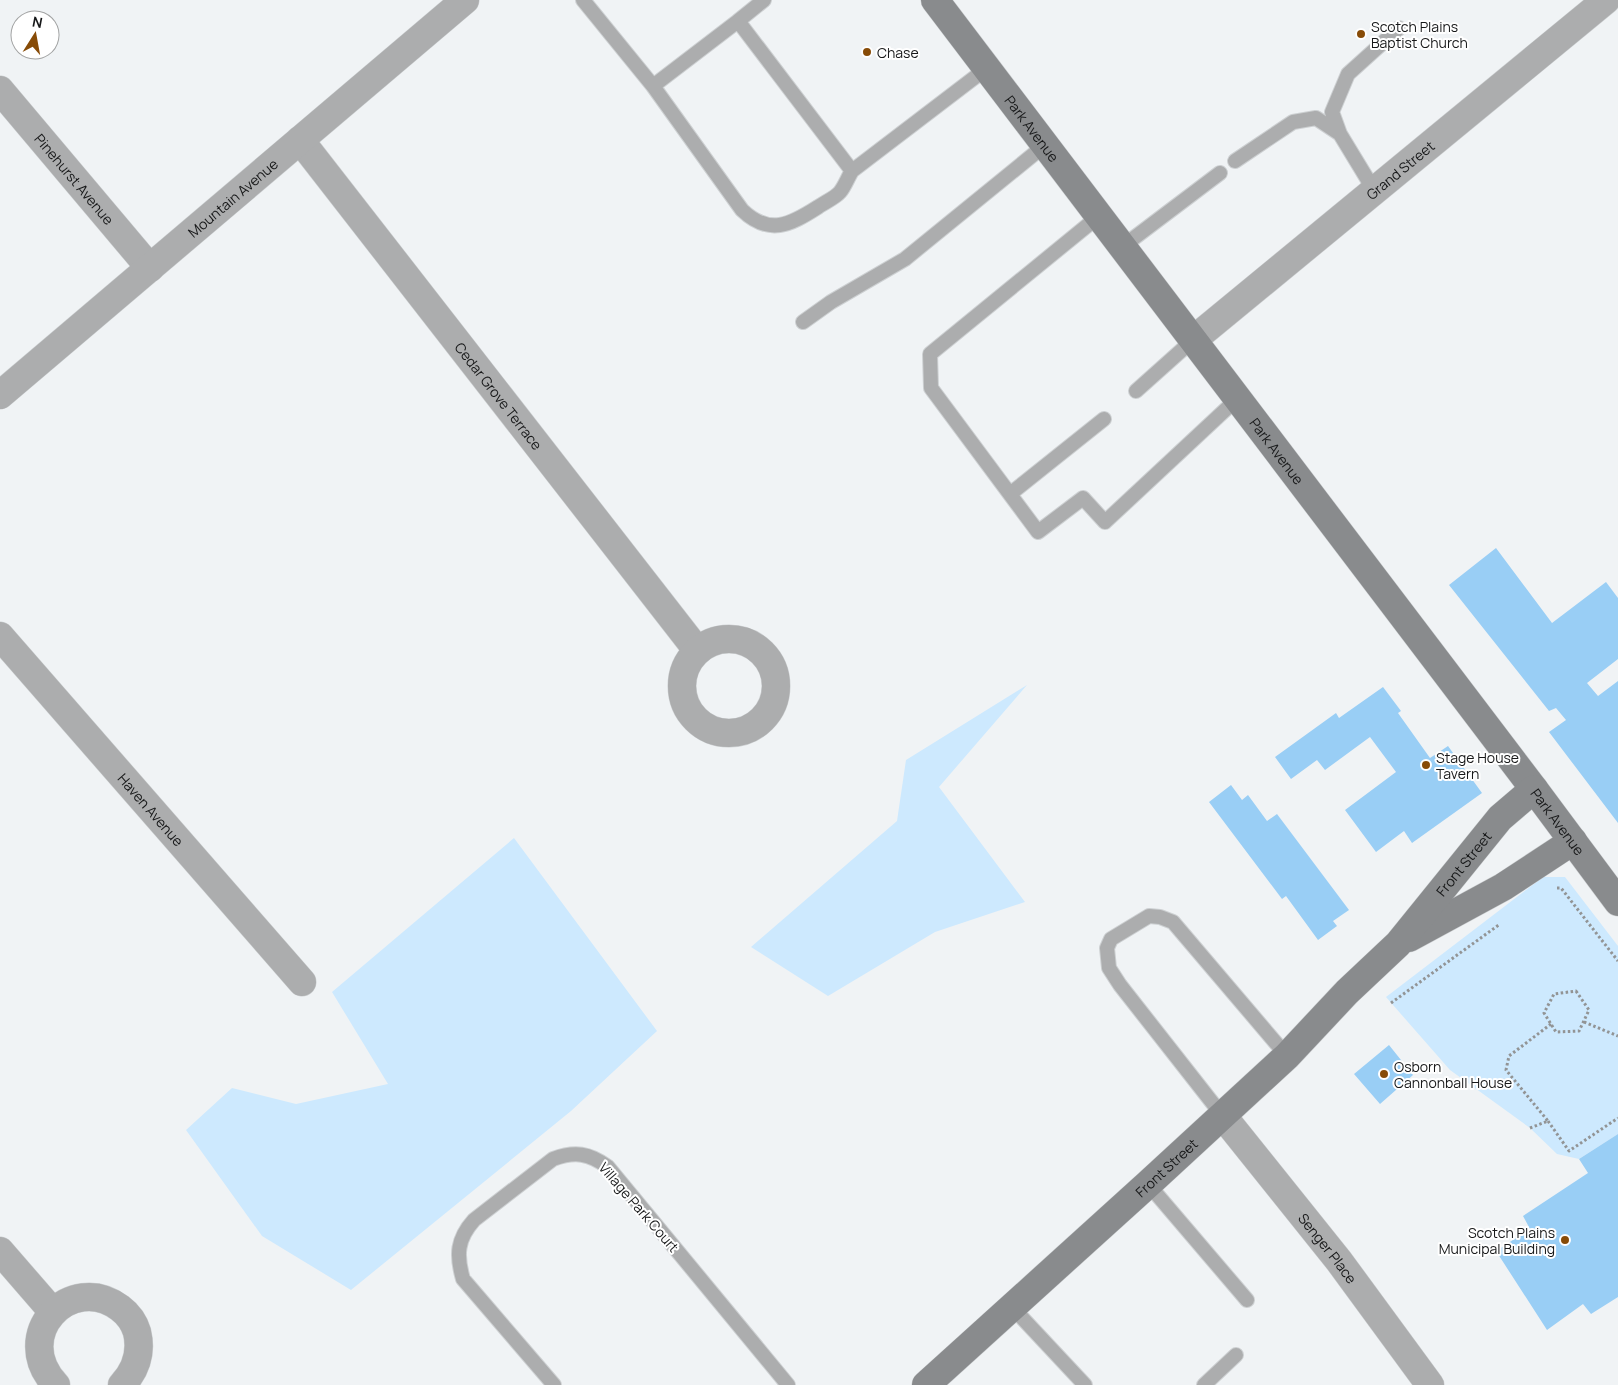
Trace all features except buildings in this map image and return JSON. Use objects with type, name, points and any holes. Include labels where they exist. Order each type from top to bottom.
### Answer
[{"type":"main road","name":"Park Avenue","points":[[936,0],[1618,902]]},
{"type":"main road","name":"Front Street","points":[[926,1385],[1287,1056],[1347,992],[1398,944],[1500,818],[1534,789]]},
{"type":"main road","name":"Front Street","points":[[1398,944],[1504,887],[1573,841]]},
{"type":"street","name":"Mountain Avenue","points":[[0,395],[465,0]]},
{"type":"street","name":"Grand Street","points":[[1193,340],[1606,0]]},
{"type":"street","name":"Pinehurst Avenue","points":[[0,90],[150,268]]},
{"type":"street","name":"Cedar Grove Terrace","points":[[300,140],[697,650]]},
{"type":"street","name":"Haven Avenue","points":[[0,636],[302,982]]},
{"type":"street","name":"Senger Place","points":[[1222,1115],[1339,1261],[1430,1385]]},
{"type":"street","points":[[0,1251],[53,1312]]},
{"type":"street","points":[[56,1385],[44,1371],[39,1356],[39,1340],[44,1324],[53,1312],[67,1303],[82,1298],[98,1298],[113,1302],[126,1312],[135,1326],[139,1342],[138,1359],[132,1375],[122,1385]]},
{"type":"lane","points":[[583,0],[653,86],[742,210],[750,218],[760,223],[779,226],[794,221],[840,192],[852,171],[987,68]]},
{"type":"lane","points":[[653,86],[764,0]]},
{"type":"lane","points":[[738,21],[852,171]]},
{"type":"lane","points":[[1374,190],[1340,134],[1332,112],[1348,74],[1399,28]]},
{"type":"lane","points":[[1235,162],[1293,122],[1316,118],[1340,134]]},
{"type":"lane","points":[[803,322],[831,302],[905,259],[1045,145]]},
{"type":"lane","points":[[1122,247],[1220,173]]},
{"type":"lane","points":[[1099,216],[930,354],[931,388],[1038,532],[1083,498],[1105,522],[1238,398]]},
{"type":"lane","points":[[1136,392],[1193,340]]},
{"type":"lane","points":[[1010,494],[1104,419]]},
{"type":"lane","points":[[1222,1115],[1120,985],[1109,968],[1108,948],[1111,939],[1149,916],[1160,917],[1173,922],[1287,1056]]},
{"type":"lane","name":"Village Park Court","points":[[554,1385],[462,1279],[458,1262],[459,1247],[465,1231],[474,1220],[553,1159],[568,1154],[596,1158],[608,1167],[788,1385]]},
{"type":"lane","points":[[1148,1184],[1247,1300]]},
{"type":"lane","points":[[1012,1307],[1085,1385]]},
{"type":"lane","points":[[1204,1385],[1236,1355]]},
{"type":"path","points":[[1552,887],[1561,888],[1618,962]]},
{"type":"path","points":[[1391,1003],[1504,922]]},
{"type":"path","points":[[1576,991],[1589,1010],[1584,1022],[1579,1031],[1556,1032],[1544,1014],[1554,994],[1576,991]]},
{"type":"path","points":[[1584,1022],[1618,1036]]},
{"type":"path","points":[[1551,1024],[1509,1056],[1506,1070],[1548,1121],[1569,1151],[1618,1118]]},
{"type":"path","points":[[1530,1128],[1548,1121]]},
{"type":"shaded area","points":[[1027,685],[939,787],[1025,902],[935,932],[828,996],[751,947],[897,821],[906,760]]},
{"type":"shaded area","points":[[514,838],[657,1031],[571,1111],[351,1290],[262,1236],[186,1130],[232,1088],[296,1104],[388,1084],[332,992]]},
{"type":"shaded area","points":[[1543,877],[1565,877],[1618,946],[1618,1134],[1579,1159],[1557,1154],[1530,1128],[1450,1070],[1386,997]]},
{"type":"place","name":"Scotch Plains Baptist Church","points":[[1361,34]]},
{"type":"place","name":"Chase","points":[[867,52]]},
{"type":"place","name":"Stage House Tavern","points":[[1426,765]]},
{"type":"place","name":"Osborn Cannonball House","points":[[1384,1074]]},
{"type":"place","name":"Scotch Plains Municipal Building","points":[[1565,1240]]}]
